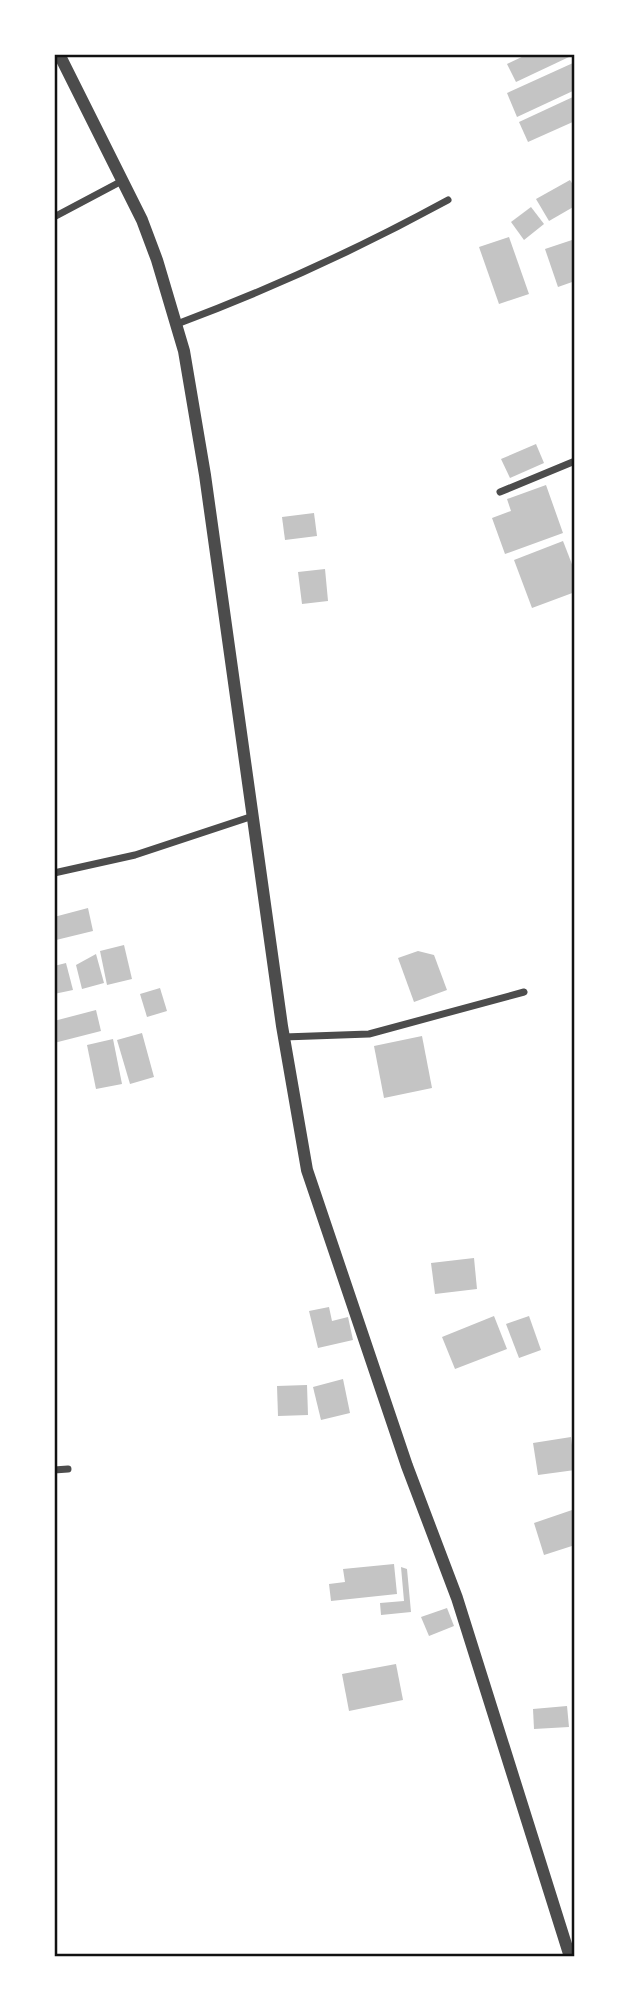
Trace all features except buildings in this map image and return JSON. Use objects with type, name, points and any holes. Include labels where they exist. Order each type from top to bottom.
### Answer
[{"type":"street","points":[[59,54],[120,181],[142,220],[177,324],[196,408],[284,1037],[307,1170],[407,1466],[457,1598],[570,1957]]},
{"type":"street","points":[[54,217],[120,181]]},
{"type":"street","points":[[177,324],[258,294],[364,245],[448,200]]},
{"type":"street","points":[[500,492],[575,461]]},
{"type":"street","points":[[54,873],[135,855],[253,816]]},
{"type":"street","points":[[284,1037],[369,1034],[524,992]]},
{"type":"street","points":[[54,1470],[68,1469]]}]
